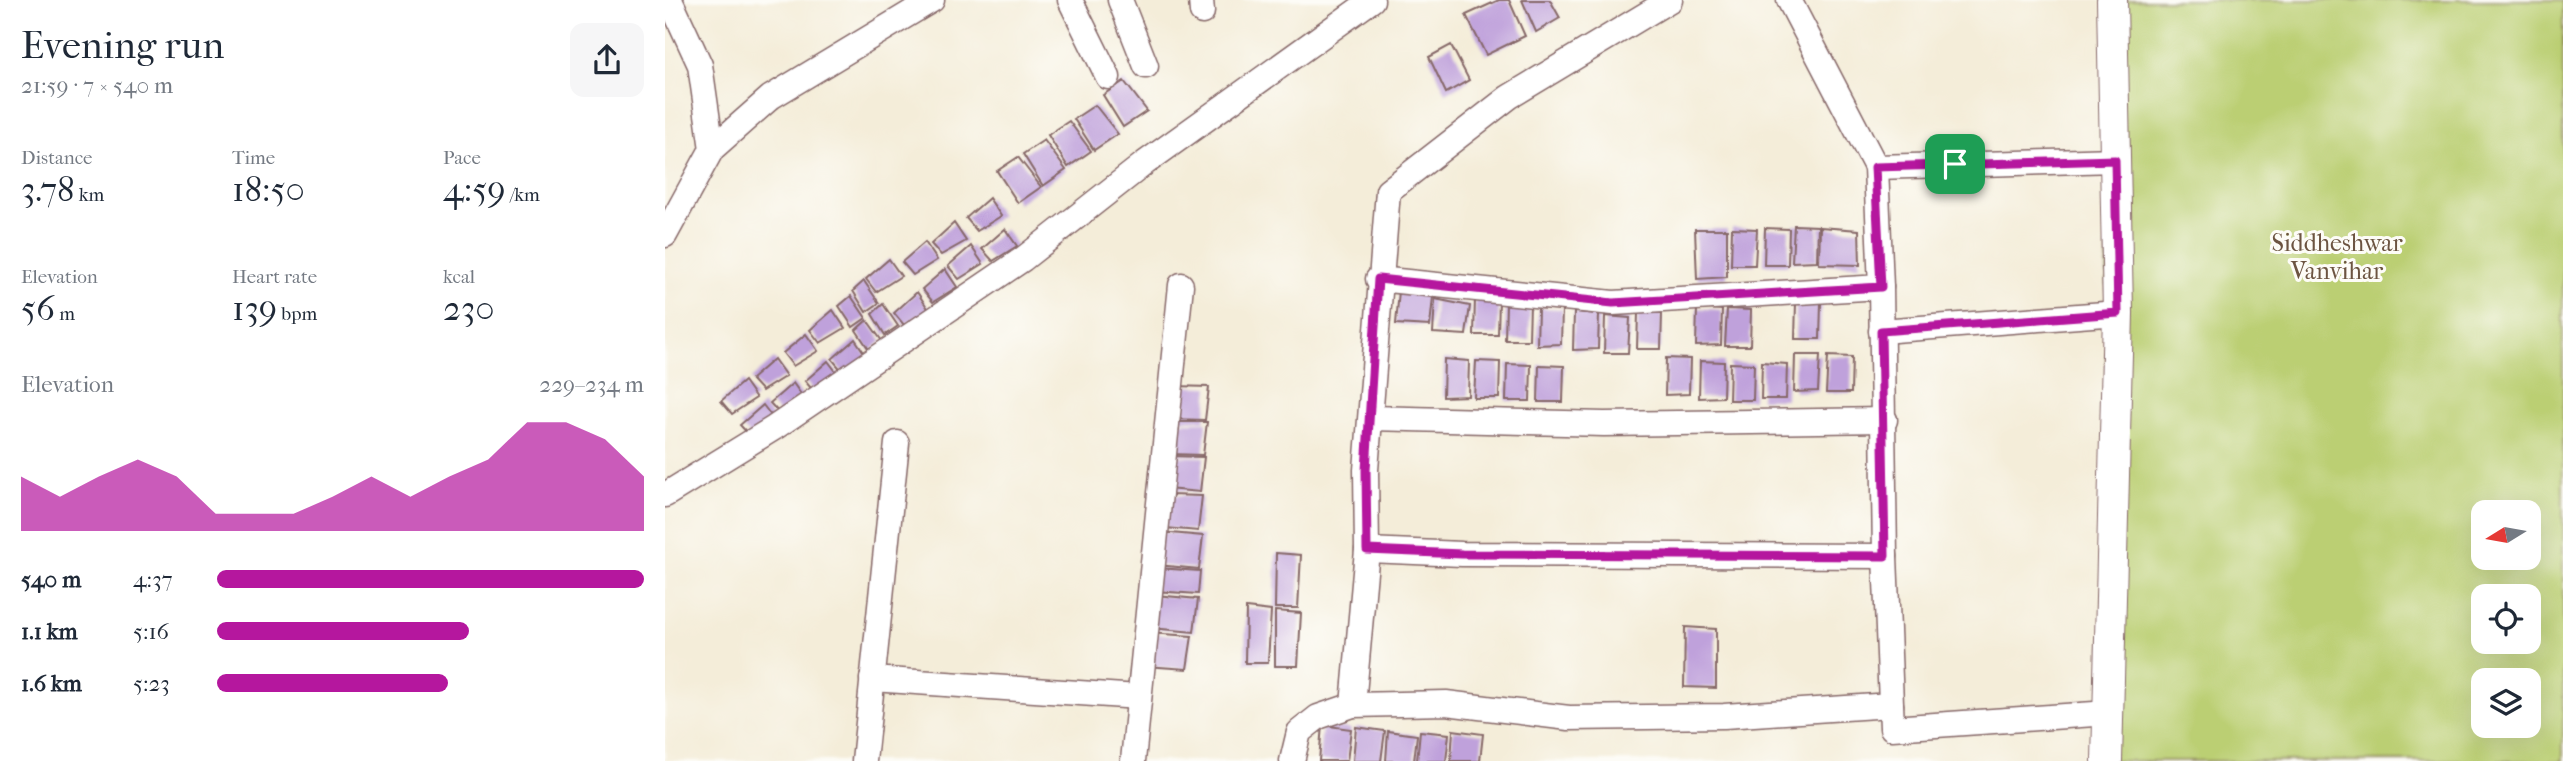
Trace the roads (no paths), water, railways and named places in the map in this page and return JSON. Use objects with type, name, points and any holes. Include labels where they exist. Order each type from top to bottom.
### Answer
[{"type":"street","points":[[670,0],[700,65],[712,149]]},
{"type":"street","points":[[665,234],[712,149],[771,97],[932,0]]},
{"type":"street","points":[[1070,0],[1108,77]]},
{"type":"street","points":[[1120,0],[1146,66]]},
{"type":"street","points":[[665,495],[774,428],[1023,259],[1156,155],[1372,0]]},
{"type":"street","points":[[1353,705],[1367,550],[1366,470],[1378,279],[1388,191],[1509,97],[1670,0]]},
{"type":"street","points":[[1789,0],[1875,167],[1881,287],[1885,556],[1892,729],[2109,713]]},
{"type":"street","points":[[2107,761],[2118,313],[2112,0]]},
{"type":"street","points":[[1875,167],[2115,160]]},
{"type":"street","points":[[1378,279],[1613,303],[1881,287]]},
{"type":"street","points":[[1133,761],[1181,285]]},
{"type":"street","points":[[1881,331],[2118,313]]},
{"type":"street","points":[[1371,418],[1604,424],[1885,420]]},
{"type":"street","points":[[864,761],[897,443]]},
{"type":"street","points":[[1367,550],[1462,554],[1885,556]]},
{"type":"street","points":[[872,679],[1139,697]]},
{"type":"street","points":[[1292,761],[1299,732],[1318,717],[1353,705],[1446,703],[1569,718],[1724,716],[1891,705]]},
{"type":"park label","name":"Siddheshwar Vanvihar","points":[[2337,257]]}]
